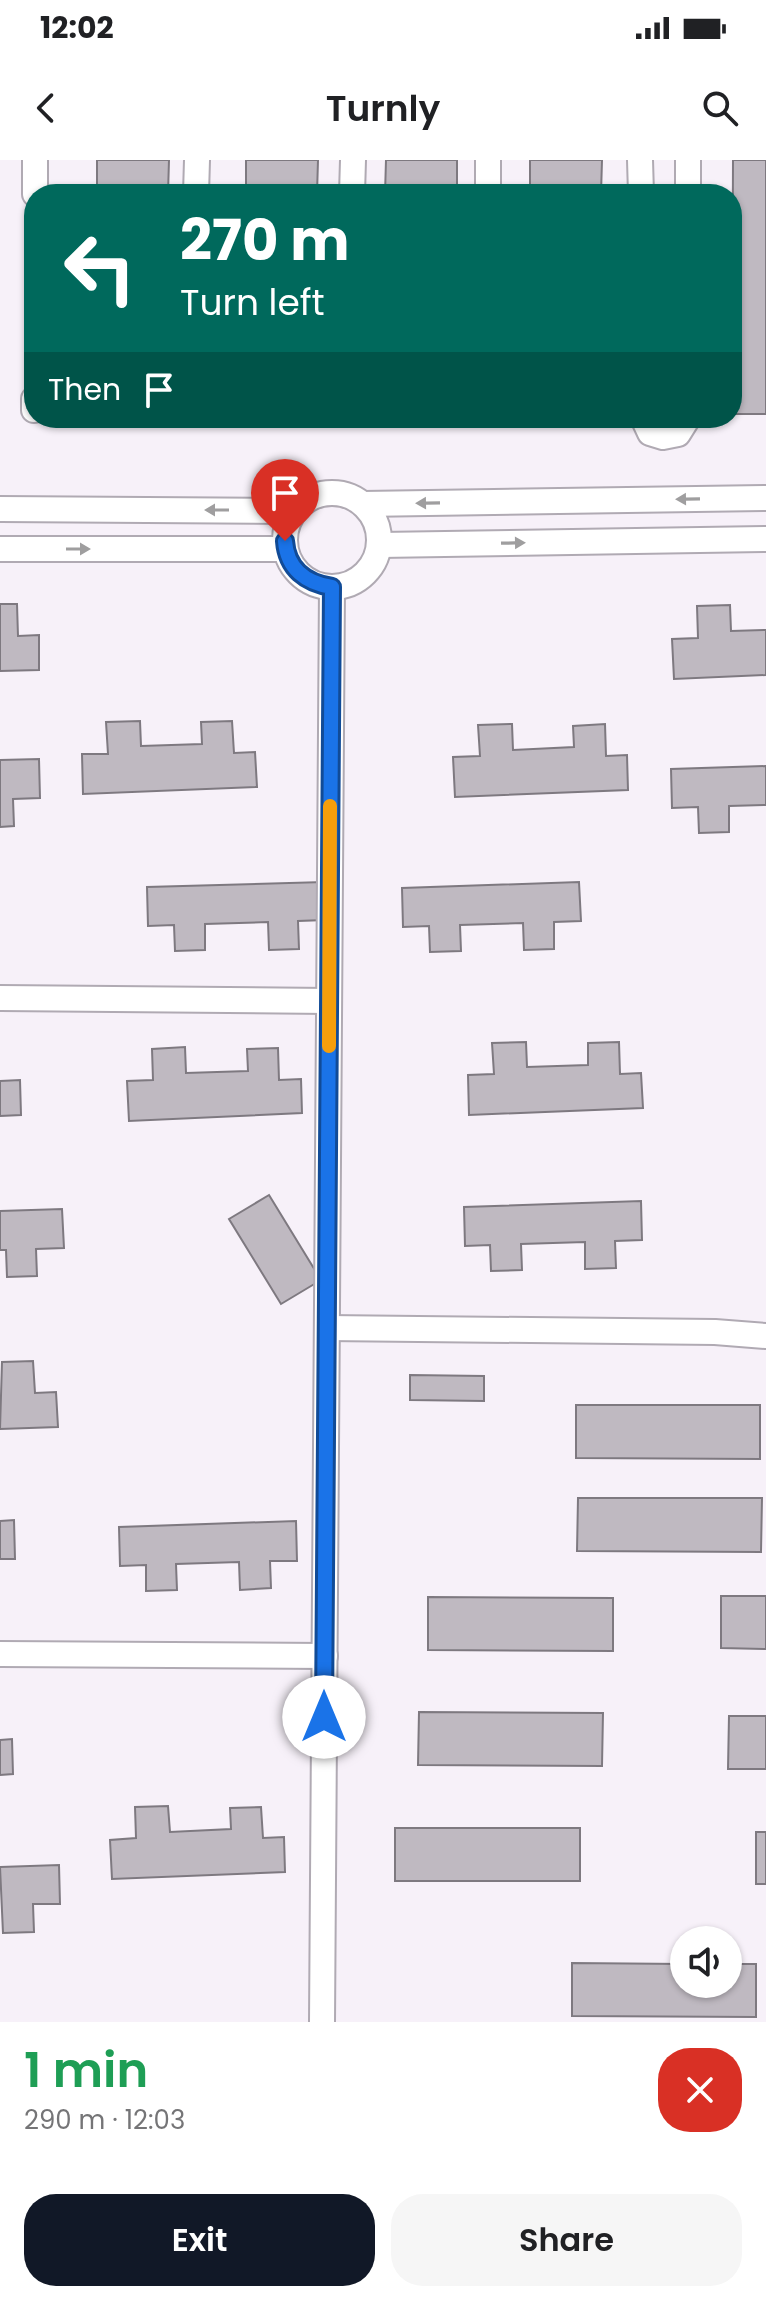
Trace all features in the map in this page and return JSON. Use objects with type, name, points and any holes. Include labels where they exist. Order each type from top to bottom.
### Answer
[{"type":"street","points":[[35,160],[35,184]]},
{"type":"street","points":[[196,184],[197,160]]},
{"type":"street","points":[[352,184],[353,160]]},
{"type":"street","points":[[488,160],[488,184]]},
{"type":"street","points":[[640,160],[641,184]]},
{"type":"street","points":[[688,160],[688,184]]},
{"type":"street","points":[[648,428],[650,433],[663,437],[678,434],[682,428]]},
{"type":"street","points":[[320,494],[350,496],[363,504],[379,530],[380,545],[369,570],[358,579],[332,587],[307,580],[297,571],[285,549],[287,525],[295,511],[306,500],[320,494]]},
{"type":"street","points":[[363,504],[766,498]]},
{"type":"street","points":[[0,509],[295,511]]},
{"type":"street","points":[[380,545],[766,539]]},
{"type":"street","points":[[0,549],[285,549]]},
{"type":"street","points":[[322,2022],[332,587]]},
{"type":"street","points":[[0,998],[329,1001]]},
{"type":"street","points":[[327,1328],[715,1332],[766,1336]]},
{"type":"street","points":[[0,1654],[325,1656]]},
{"type":"building","points":[[97,160],[169,160],[168,184],[97,184]]},
{"type":"building","points":[[246,160],[318,160],[317,184],[246,184]]},
{"type":"building","points":[[386,160],[457,160],[457,184],[385,184]]},
{"type":"building","points":[[530,160],[602,160],[601,184],[530,184]]},
{"type":"building","points":[[733,160],[766,160],[766,414],[742,414],[742,184],[733,184]]},
{"type":"building","points":[[0,604],[17,604],[18,636],[39,635],[39,670],[0,671]]},
{"type":"building","points":[[730,605],[731,631],[766,630],[766,675],[674,679],[672,639],[698,638],[697,606]]},
{"type":"building","points":[[140,721],[141,746],[202,744],[201,722],[232,721],[234,753],[255,752],[257,787],[83,794],[82,754],[108,754],[106,722]]},
{"type":"building","points":[[512,724],[513,750],[574,747],[573,726],[605,724],[606,756],[627,755],[628,790],[455,797],[453,757],[480,756],[478,725]]},
{"type":"building","points":[[39,759],[40,798],[13,799],[14,826],[0,827],[0,760]]},
{"type":"building","points":[[766,766],[766,805],[729,806],[729,832],[699,833],[698,807],[672,808],[671,769]]},
{"type":"building","points":[[324,882],[325,920],[298,921],[299,949],[269,950],[268,922],[205,924],[205,950],[175,951],[174,925],[148,926],[147,887]]},
{"type":"building","points":[[579,882],[581,921],[554,922],[554,949],[524,950],[523,923],[460,925],[461,951],[430,952],[429,926],[403,927],[402,888]]},
{"type":"building","points":[[526,1042],[527,1067],[588,1065],[588,1043],[619,1042],[620,1074],[641,1073],[643,1108],[469,1115],[468,1075],[494,1074],[492,1043]]},
{"type":"building","points":[[185,1047],[186,1073],[248,1071],[247,1049],[278,1048],[279,1080],[301,1079],[302,1113],[129,1121],[127,1081],[153,1080],[152,1049]]},
{"type":"building","points":[[20,1080],[21,1115],[0,1116],[0,1081]]},
{"type":"building","points":[[269,1195],[321,1280],[281,1304],[229,1219]]},
{"type":"building","points":[[641,1201],[642,1240],[615,1241],[616,1268],[585,1269],[585,1242],[521,1244],[522,1270],[491,1271],[490,1245],[465,1246],[464,1207]]},
{"type":"building","points":[[62,1209],[64,1248],[36,1249],[37,1276],[7,1277],[6,1250],[0,1250],[0,1211]]},
{"type":"building","points":[[33,1361],[35,1393],[56,1392],[58,1427],[0,1429],[2,1362]]},
{"type":"building","points":[[410,1375],[484,1376],[484,1401],[410,1400]]},
{"type":"building","points":[[576,1405],[760,1405],[760,1459],[576,1458]]},
{"type":"building","points":[[578,1498],[762,1498],[761,1552],[577,1551]]},
{"type":"building","points":[[14,1520],[15,1559],[0,1559],[0,1521]]},
{"type":"building","points":[[296,1521],[297,1561],[270,1561],[271,1588],[240,1590],[239,1562],[176,1564],[177,1590],[146,1591],[146,1565],[120,1566],[119,1527]]},
{"type":"building","points":[[721,1596],[766,1596],[766,1649],[721,1648]]},
{"type":"building","points":[[428,1597],[613,1598],[613,1651],[428,1650]]},
{"type":"building","points":[[419,1712],[603,1713],[602,1766],[418,1765]]},
{"type":"building","points":[[729,1716],[766,1716],[766,1769],[728,1769]]},
{"type":"building","points":[[12,1739],[13,1774],[0,1775],[0,1740]]},
{"type":"building","points":[[168,1806],[170,1832],[231,1829],[230,1808],[261,1807],[263,1838],[284,1837],[285,1872],[112,1879],[110,1840],[136,1838],[135,1807]]},
{"type":"building","points":[[395,1828],[580,1828],[580,1881],[395,1881]]},
{"type":"building","points":[[756,1832],[766,1832],[766,1884],[756,1884]]},
{"type":"building","points":[[59,1865],[60,1904],[33,1904],[34,1932],[3,1933],[0,1867]]},
{"type":"building","points":[[572,1963],[670,1964],[670,1998],[742,1998],[742,1964],[756,1964],[756,2017],[572,2016]]},
{"type":"slow traffic","points":[[329,1046],[330,806]]},
{"type":"route","points":[[285,541],[285,549],[297,571],[307,580],[332,587],[324,1717]]}]
